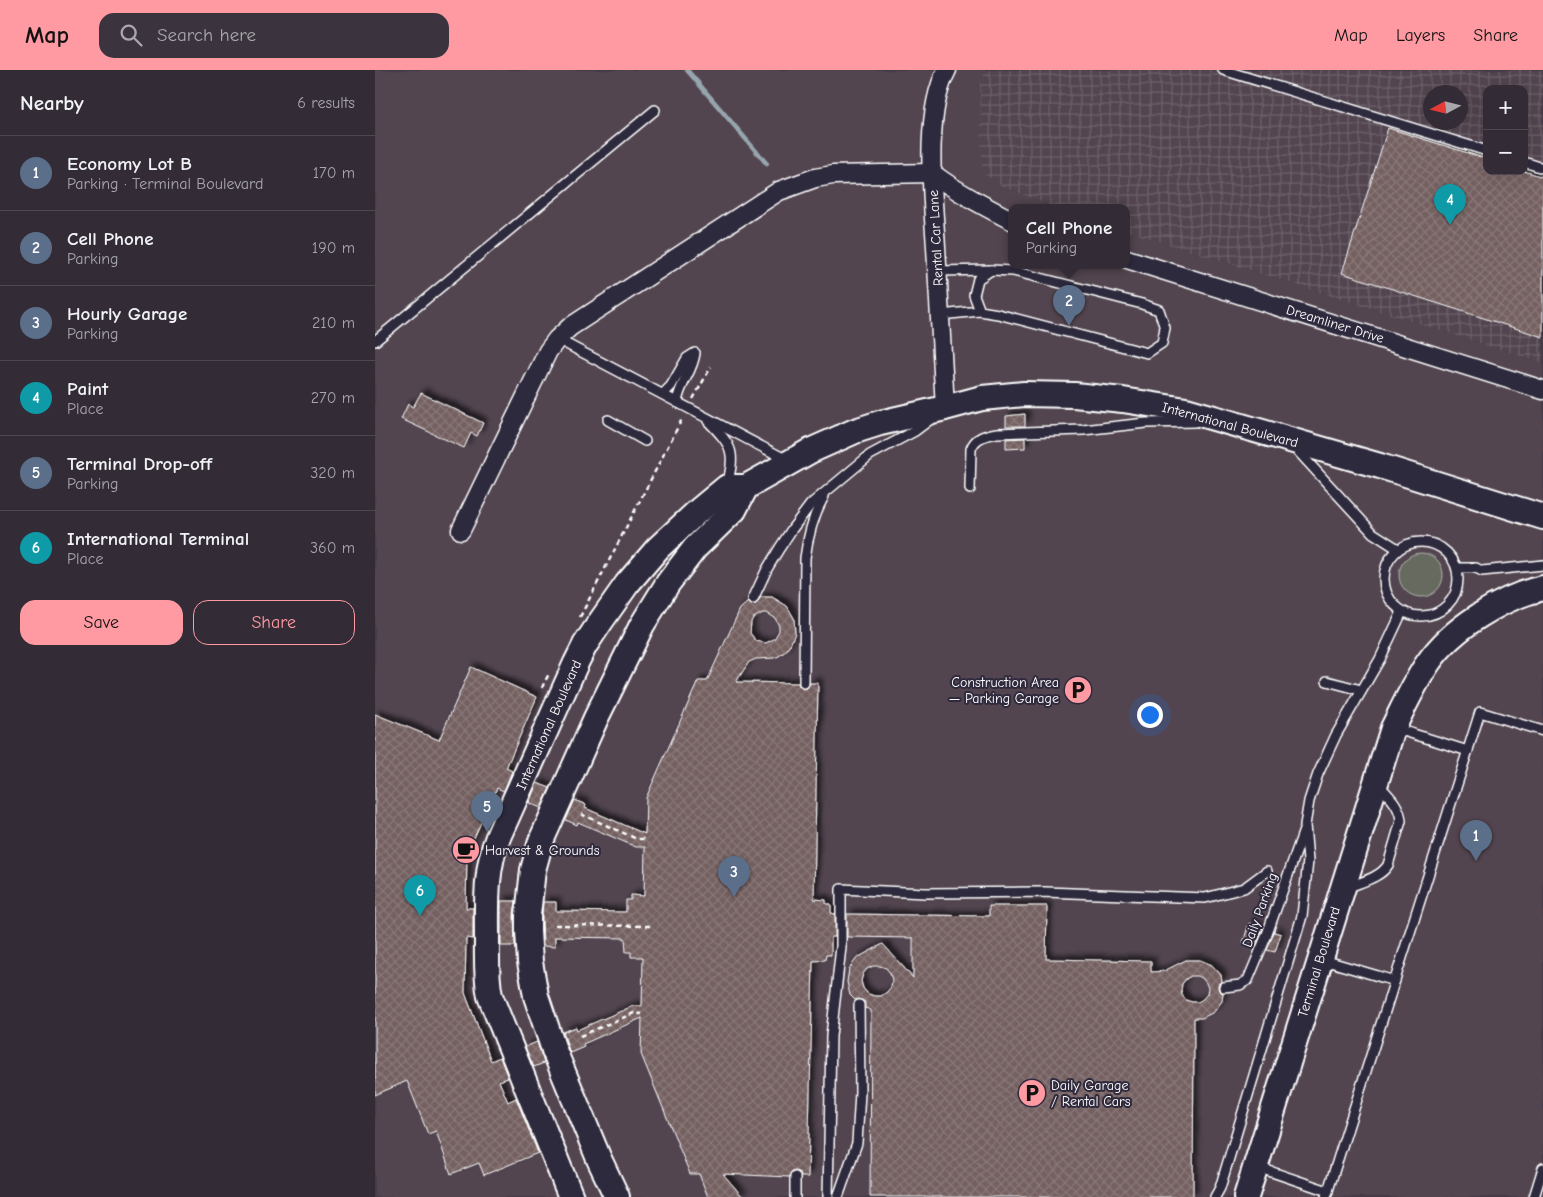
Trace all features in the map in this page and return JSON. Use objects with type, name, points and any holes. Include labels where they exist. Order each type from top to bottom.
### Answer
[{"type":"main road","name":"International Boulevard","points":[[571,1197],[490,996],[487,978],[487,901],[491,857],[498,837],[585,645],[615,601],[648,559],[676,530],[736,487],[855,431],[880,422],[982,398],[1007,395],[1073,395],[1186,410],[1380,466],[1543,517]]},
{"type":"main road","points":[[617,1197],[599,1159],[554,1050],[536,996],[530,962],[528,931],[533,870],[541,841],[567,781],[642,625],[668,583],[695,548],[734,510],[736,487]]},
{"type":"main road","points":[[1393,728],[1406,701],[1429,663],[1452,637],[1499,604],[1543,588]]},
{"type":"main road","name":"Terminal Boulevard","points":[[1246,1197],[1393,728]]},
{"type":"street","name":"Rental Car Lane","points":[[945,408],[932,174],[935,102],[938,87],[947,70]]},
{"type":"street","points":[[461,530],[548,351],[557,339],[581,319],[779,191],[815,178],[833,175],[932,174],[957,191],[1008,218]]},
{"type":"street","name":"Dreamliner Drive","points":[[1130,260],[1543,390]]},
{"type":"lane","points":[[1223,70],[1483,150]]},
{"type":"lane","points":[[375,341],[655,110]]},
{"type":"lane","points":[[1528,163],[1543,168]]},
{"type":"lane","points":[[980,311],[974,295],[978,279],[991,270]]},
{"type":"lane","points":[[937,271],[1013,270],[1159,310],[1165,328],[1162,343],[1147,353],[998,314],[980,311],[939,315]]},
{"type":"lane","points":[[557,339],[789,461]]},
{"type":"lane","points":[[663,394],[671,386],[687,358],[695,353],[694,363],[679,390],[677,402]]},
{"type":"lane","points":[[753,599],[767,569],[792,528],[811,504],[870,455],[915,431],[945,408]]},
{"type":"lane","points":[[703,415],[729,445],[736,487]]},
{"type":"lane","points":[[607,420],[645,441]]},
{"type":"lane","points":[[970,489],[971,449],[973,443],[987,435],[1083,430],[1146,423],[1223,421]]},
{"type":"lane","points":[[1287,439],[1373,533],[1398,549]]},
{"type":"lane","points":[[804,683],[805,558],[807,540],[817,510],[827,492]]},
{"type":"lane","points":[[1410,543],[1435,544],[1445,551],[1457,568],[1458,585],[1454,596],[1447,606],[1437,613],[1426,616],[1414,616],[1403,612],[1387,594],[1384,582],[1385,570],[1390,558],[1398,549],[1410,543]]},
{"type":"lane","points":[[1457,568],[1476,568],[1482,571],[1543,565]]},
{"type":"lane","points":[[1215,1197],[1220,1188],[1302,916],[1308,861],[1305,825],[1309,801],[1318,774],[1336,735],[1380,659],[1403,612]]},
{"type":"lane","points":[[1327,682],[1361,690]]},
{"type":"lane","points":[[1255,1166],[1327,1194],[1480,712],[1543,731]]},
{"type":"lane","points":[[1393,728],[1468,751]]},
{"type":"lane","points":[[1342,890],[1377,875],[1385,870],[1388,865],[1401,816],[1398,808],[1376,782]]},
{"type":"lane","name":"Daily Parking","points":[[1224,988],[1240,985],[1248,980],[1266,937],[1305,825]]},
{"type":"lane","points":[[828,1197],[831,1036],[841,947],[841,889],[925,893],[1045,892],[1205,898],[1244,888],[1267,871]]},
{"type":"lane","points":[[1320,959],[1395,981]]},
{"type":"lane","points":[[839,1197],[857,1143],[860,1092],[859,1005]]},
{"type":"lane","points":[[1534,1197],[1543,1168]]},
{"type":"lane","points":[[795,1177],[795,1197]]},
{"type":"path","points":[[576,624],[688,408],[711,368]]},
{"type":"path","points":[[542,688],[554,667]]},
{"type":"path","points":[[581,814],[637,839],[645,839]]},
{"type":"path","points":[[555,925],[653,926]]},
{"type":"path","points":[[580,1036],[634,1013],[642,1014]]},
{"type":"shaded area","points":[[375,70],[986,70],[980,83],[1002,186],[1046,204],[1008,204],[1008,269],[1130,269],[1130,232],[1543,363],[1543,1197],[375,1197]]},
{"type":"shaded area","points":[[986,70],[1543,70],[1543,363],[1130,232],[1130,204],[1046,204],[1002,186],[982,172],[980,83]]},
{"type":"green space","points":[[1425,553],[1437,559],[1442,566],[1442,584],[1437,591],[1430,596],[1417,597],[1409,594],[1402,587],[1399,571],[1402,563],[1409,556]]},
{"type":"building","points":[[1388,128],[1483,158],[1483,175],[1528,175],[1528,172],[1543,177],[1543,337],[1342,273]]},
{"type":"building","points":[[421,393],[483,423],[477,436],[471,433],[464,448],[401,419],[408,404],[413,407]]},
{"type":"building","points":[[1025,414],[1025,426],[1006,426],[1006,416]]},
{"type":"building","points":[[1025,438],[1025,448],[1006,449],[1006,439]]},
{"type":"building","points":[[761,597],[772,597],[787,606],[794,618],[795,633],[786,651],[774,658],[756,659],[749,662],[736,682],[798,683],[803,689],[807,688],[810,683],[818,683],[814,899],[826,900],[826,904],[831,904],[831,913],[835,914],[835,937],[831,937],[831,955],[826,955],[825,960],[813,961],[808,1177],[801,1177],[800,1173],[795,1171],[791,1172],[789,1177],[723,1174],[743,1197],[708,1197],[699,1174],[690,1174],[641,1054],[642,1018],[583,1044],[584,1047],[570,1053],[563,1032],[576,1027],[577,1030],[633,1006],[642,1006],[643,957],[631,957],[631,952],[626,952],[625,938],[555,937],[555,947],[543,946],[543,902],[556,902],[556,911],[626,912],[626,900],[631,900],[631,895],[644,896],[645,847],[636,847],[578,822],[577,825],[566,820],[575,800],[586,805],[585,808],[645,834],[646,798],[698,681],[707,681],[740,609],[748,602],[751,605],[756,604]],"holes":[[[767,613],[775,618],[779,631],[774,639],[766,643],[756,641],[750,633],[751,622],[753,618]]]},
{"type":"building","points":[[471,667],[537,697],[506,768],[512,771],[504,791],[497,788],[467,853],[466,908],[473,908],[473,939],[466,938],[465,993],[491,1061],[500,1057],[508,1078],[499,1081],[508,1102],[516,1098],[538,1153],[484,1175],[479,1163],[451,1174],[436,1131],[428,1134],[407,1081],[375,1095],[375,714],[439,740]]},
{"type":"building","points":[[537,783],[550,788],[541,808],[529,803]]},
{"type":"building","points":[[501,901],[516,901],[514,915],[515,946],[501,946]]},
{"type":"building","name":"Daily Garage / Rental Cars","points":[[989,906],[1047,906],[1046,959],[1151,961],[1151,972],[1164,971],[1186,960],[1200,960],[1212,965],[1221,975],[1222,981],[1218,984],[1218,987],[1219,991],[1223,993],[1222,1001],[1214,1012],[1202,1018],[1194,1018],[1193,1197],[870,1197],[871,1010],[865,1008],[865,1002],[858,999],[855,1000],[850,995],[847,982],[849,969],[857,958],[883,944],[913,978],[913,938],[847,937],[847,914],[989,916]],"holes":[[[873,966],[886,968],[892,980],[891,987],[881,996],[867,993],[861,981],[863,974]],[[1191,976],[1202,978],[1208,988],[1207,994],[1198,1002],[1186,1000],[1182,995],[1182,984]]]},
{"type":"building","points":[[1249,923],[1263,928],[1255,947],[1243,943]]},
{"type":"building","points":[[1274,932],[1281,934],[1275,952],[1267,950]]},
{"type":"building","points":[[537,1042],[544,1063],[534,1067],[525,1047]]},
{"type":"waterway","points":[[687,70],[767,164]]},
{"type":"place","name":"Paint","points":[[1450,225]]},
{"type":"place","name":"Cell Phone","points":[[1069,326]]},
{"type":"place","name":"Construction Area — Parking Garage","points":[[1078,690]]},
{"type":"place","name":"Terminal Drop-off","points":[[487,832]]},
{"type":"place","name":"Harvest & Grounds","points":[[466,850]]},
{"type":"place","name":"Economy Lot B","points":[[1476,861]]},
{"type":"place","name":"Hourly Garage","points":[[734,897]]},
{"type":"place","name":"International Terminal","points":[[420,916]]},
{"type":"place","name":"Daily Garage / Rental Cars","points":[[1032,1093]]}]
